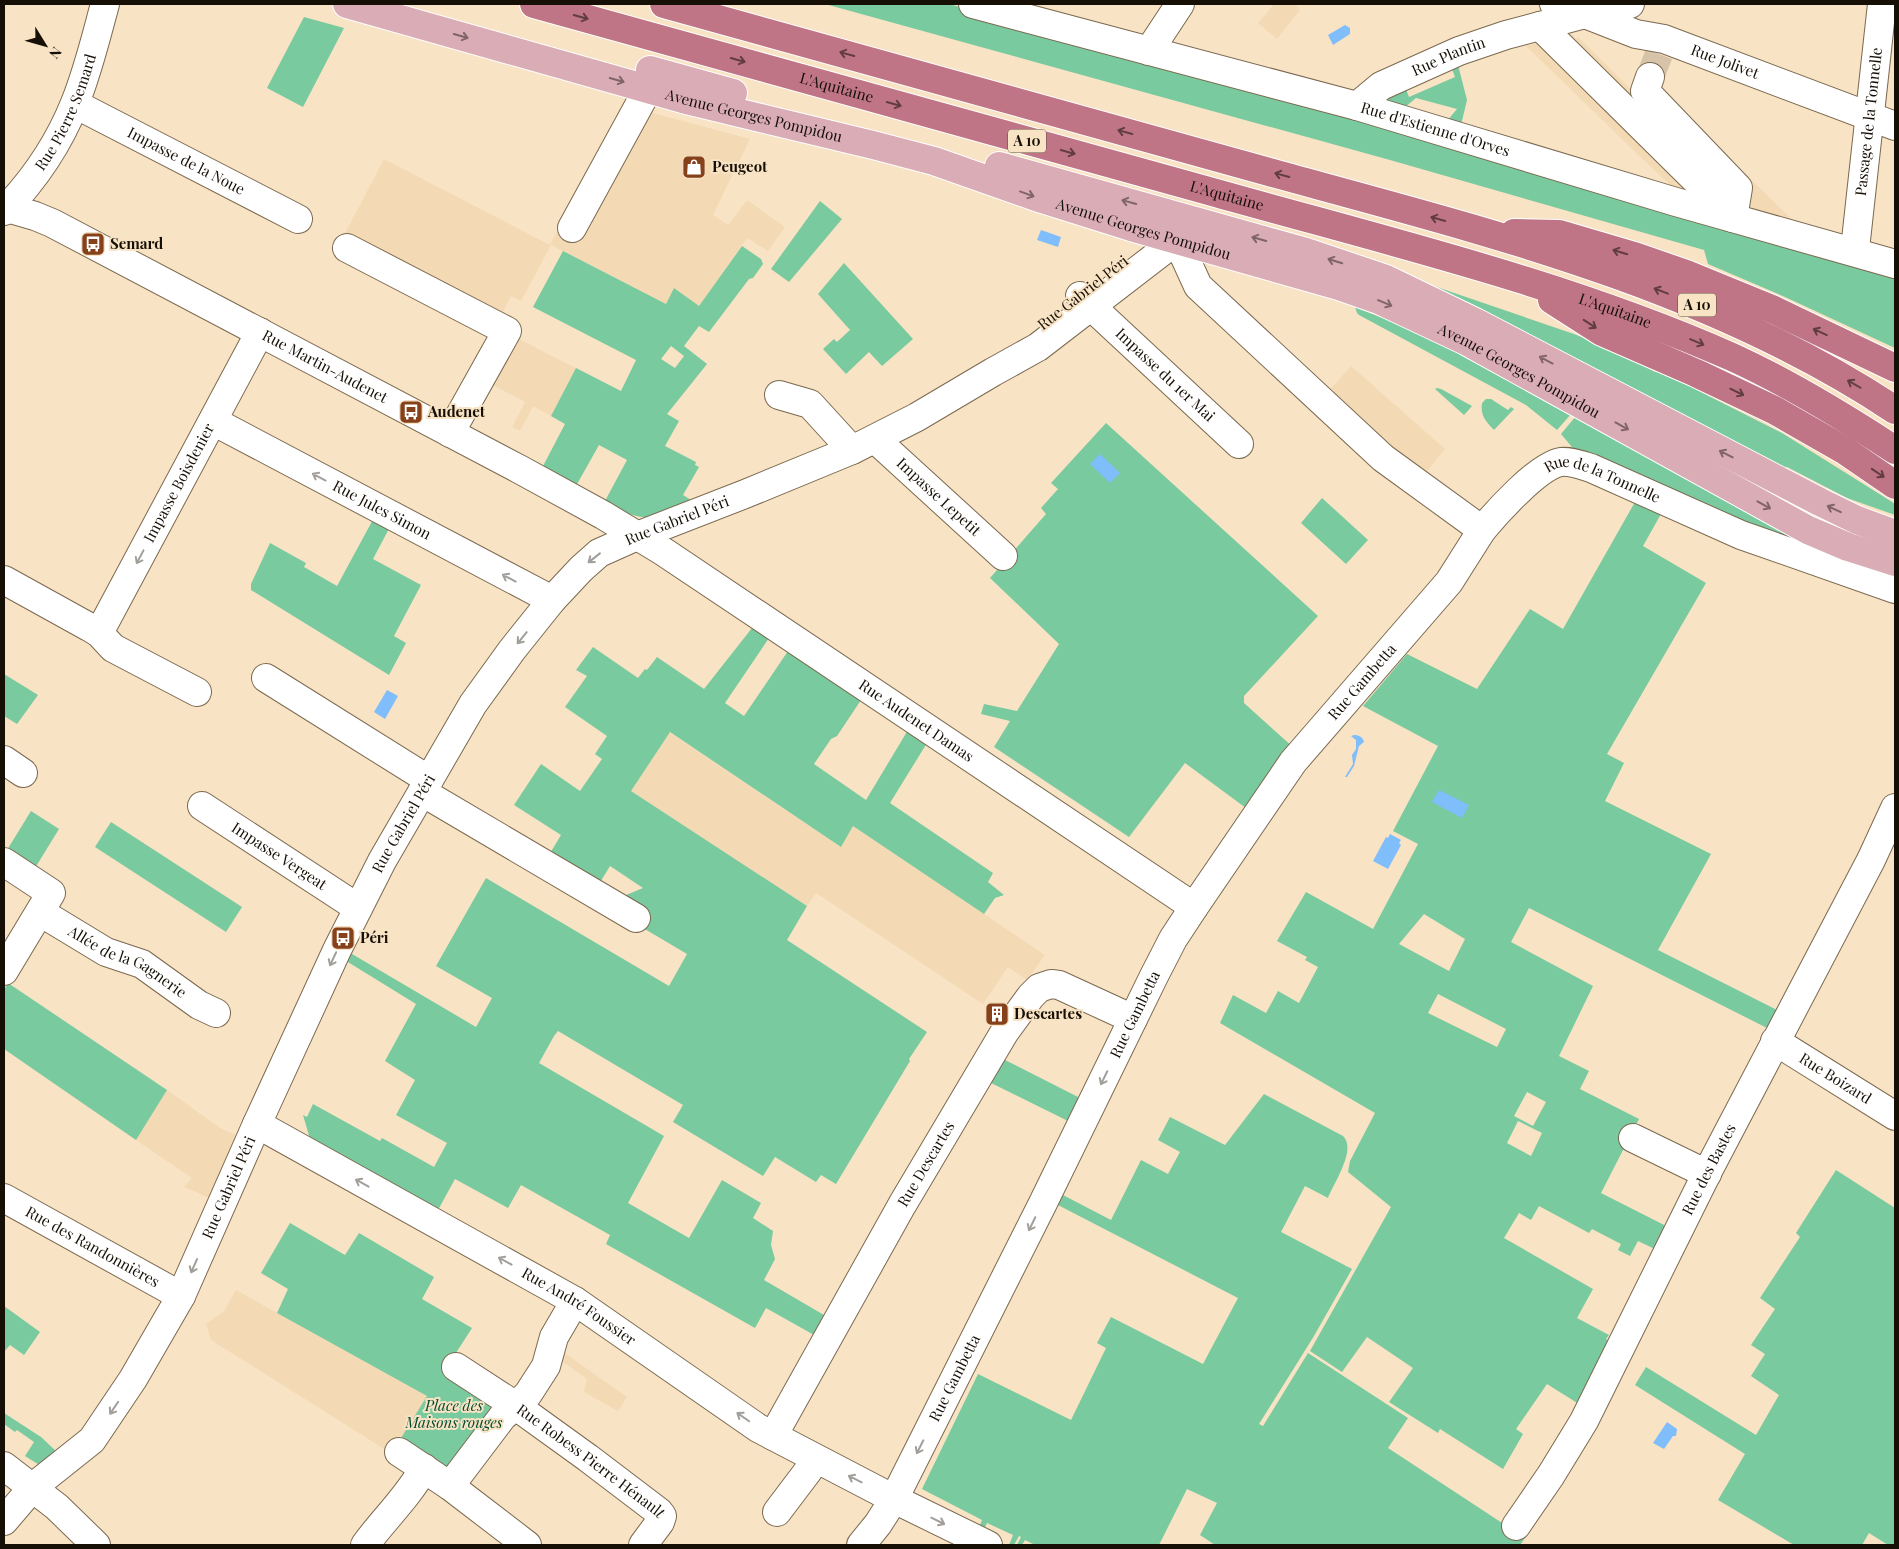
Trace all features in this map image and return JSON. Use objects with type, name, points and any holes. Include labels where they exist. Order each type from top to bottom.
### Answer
[{"type":"highway","name":"L'Aquitaine","points":[[534,4],[1520,279],[1606,307],[1736,359],[1798,391],[1895,450]]},
{"type":"highway","name":"A 10","points":[[664,4],[1485,233],[1618,274],[1750,328],[1814,361],[1895,410]]},
{"type":"highway","points":[[1485,233],[1559,234],[1637,257],[1774,310],[1895,368]]},
{"type":"highway","points":[[1520,279],[1602,332],[1774,410],[1844,450],[1895,485]]},
{"type":"main road","name":"Avenue Georges Pompidou","points":[[347,4],[690,101],[873,145],[934,162],[1042,199],[1170,230],[1349,265],[1394,282],[1476,322],[1820,502],[1857,520],[1895,534]]},
{"type":"main road","name":"Avenue Georges Pompidou","points":[[410,4],[1170,230],[1223,252],[1379,300],[1422,319],[1569,397],[1808,530],[1848,547],[1895,562]]},
{"type":"street","name":"Rue Pierre Semard","points":[[5,209],[42,166],[75,104],[105,4]]},
{"type":"street","name":"Rue d'Estienne d'Orves","points":[[973,4],[1357,106],[1733,218],[1895,264]]},
{"type":"street","points":[[1149,51],[1180,4]]},
{"type":"street","points":[[1586,14],[1630,4]]},
{"type":"street","points":[[1644,4],[1646,23],[1656,52],[1645,91],[1738,188],[1733,218]]},
{"type":"street","name":"Passage de la Tonnelle","points":[[1856,240],[1882,4]]},
{"type":"street","points":[[1549,14],[1711,195]]},
{"type":"street","name":"Rue Jolivet","points":[[1549,14],[1586,14],[1636,34],[1656,52],[1870,116],[1895,126]]},
{"type":"street","name":"Rue Plantin","points":[[1357,106],[1381,86],[1450,55],[1506,35],[1549,14]]},
{"type":"street","points":[[572,228],[648,89]]},
{"type":"street","name":"Impasse de la Noue","points":[[75,104],[298,218]]},
{"type":"street","name":"Rue Martin-Audenet","points":[[5,209],[52,223],[519,468],[637,536]]},
{"type":"street","points":[[1170,230],[1198,286],[1383,458],[1482,530]]},
{"type":"street","name":"Rue Gabriel Péri","points":[[4,1521],[33,1487],[92,1440],[133,1379],[181,1296],[257,1124],[358,908],[382,861],[473,704],[512,650],[552,600],[599,553],[864,444],[917,417],[1038,347],[1085,301],[1170,230]]},
{"type":"street","points":[[347,248],[507,331],[450,433]]},
{"type":"street","points":[[1198,286],[1207,263],[1223,252]]},
{"type":"street","name":"Impasse du 1er Mai","points":[[1085,301],[1239,444]]},
{"type":"street","name":"Impasse Boisdenier","points":[[99,633],[260,332]]},
{"type":"street","name":"Impasse Lepetit","points":[[779,395],[810,404],[864,444],[1002,556]]},
{"type":"street","name":"Rue Jules Simon","points":[[213,421],[552,600]]},
{"type":"street","name":"Rue de la Tonnelle","points":[[1482,530],[1496,513],[1540,473],[1560,462],[1574,463],[1591,468],[1741,535],[1895,589]]},
{"type":"street","name":"Rue Gambetta","points":[[861,1545],[894,1500],[1173,940],[1293,762],[1449,582],[1482,530]]},
{"type":"street","name":"Rue Audenet Damas","points":[[637,536],[1194,907]]},
{"type":"street","points":[[4,580],[99,633],[113,648],[197,692]]},
{"type":"street","points":[[266,678],[426,786],[636,918]]},
{"type":"street","name":"Impasse Vergeat","points":[[202,806],[358,908]]},
{"type":"street","name":"Rue des Bastes","points":[[1516,1526],[1551,1475],[1584,1421],[1707,1174],[1871,860],[1895,808]]},
{"type":"street","points":[[4,862],[51,893],[4,971]]},
{"type":"street","name":"Allée de la Gagnerie","points":[[40,912],[106,952],[142,964],[199,1005],[216,1013]]},
{"type":"street","name":"Rue Descartes","points":[[773,1436],[917,1180],[992,1052],[1031,996],[1044,985],[1059,985],[1134,1019]]},
{"type":"street","name":"Rue Boizard","points":[[1776,1041],[1895,1116]]},
{"type":"street","name":"Rue André Foussier","points":[[257,1124],[575,1301],[758,1428],[894,1500],[988,1545]]},
{"type":"street","points":[[1633,1138],[1707,1174]]},
{"type":"street","name":"Rue des Randonnières","points":[[4,1198],[181,1296]]},
{"type":"street","name":"Rue Robess Pierre Hénault","points":[[575,1301],[554,1337],[546,1366],[528,1394],[516,1406],[588,1458],[662,1516],[660,1522],[642,1545]]},
{"type":"street","points":[[450,1486],[503,1416],[516,1406],[456,1367]]},
{"type":"street","points":[[399,1452],[450,1486],[527,1545]]},
{"type":"street","points":[[777,1512],[816,1459]]},
{"type":"street","points":[[4,1466],[57,1507],[96,1545]]},
{"type":"street","points":[[365,1545],[377,1528],[397,1507],[424,1468]]},
{"type":"shaded area","points":[[1274,4],[1296,4],[1300,10],[1277,39],[1258,23]]},
{"type":"shaded area","points":[[1572,34],[1576,39],[1578,37],[1634,92],[1663,94],[1800,227],[1767,223],[1731,187],[1687,199],[1660,176],[1526,46]]},
{"type":"shaded area","points":[[623,105],[750,139],[713,215],[728,225],[747,200],[785,227],[768,251],[747,238],[699,306],[666,304],[551,245],[521,301],[511,296],[500,317],[343,237],[384,159],[550,245]]},
{"type":"shaded area","points":[[515,337],[576,368],[551,416],[533,406],[520,431],[512,427],[525,402],[489,383]]},
{"type":"shaded area","points":[[1351,366],[1445,449],[1423,476],[1327,393]]},
{"type":"shaded area","points":[[669,732],[841,847],[853,826],[1045,955],[1027,980],[1008,967],[983,1004],[816,893],[807,906],[631,791]]},
{"type":"shaded area","points":[[167,1090],[220,1128],[240,1137],[214,1200],[184,1187],[192,1178],[136,1140]]},
{"type":"shaded area","points":[[236,1290],[427,1396],[392,1454],[211,1340],[206,1324],[224,1311]]},
{"type":"shaded area","points":[[556,1347],[627,1397],[618,1411],[584,1392],[587,1379],[559,1359]]},
{"type":"green space","points":[[825,4],[949,4],[1895,269],[1895,348],[1708,264],[1704,250],[1390,160]]},
{"type":"green space","points":[[304,17],[344,28],[303,107],[267,88]]},
{"type":"green space","points":[[1457,61],[1467,100],[1461,125],[1447,121],[1457,109],[1416,98],[1404,108],[1389,104],[1386,98],[1404,84],[1409,97],[1455,77],[1450,64]]},
{"type":"green space","points":[[820,201],[842,219],[789,282],[771,269]]},
{"type":"green space","points":[[742,246],[761,259],[763,264],[753,278],[749,279],[709,332],[699,326],[684,346],[707,364],[667,414],[679,421],[665,446],[696,462],[695,465],[699,467],[683,495],[694,502],[650,517],[644,517],[626,512],[605,501],[627,460],[599,445],[576,486],[542,468],[565,424],[551,416],[576,368],[621,391],[636,360],[533,307],[563,251],[666,304],[674,288],[699,306]],"holes":[[[671,346],[684,356],[675,368],[661,359]]]},
{"type":"green space","points":[[844,263],[913,339],[882,366],[869,352],[846,374],[823,349],[834,339],[837,342],[850,330],[818,294]]},
{"type":"green space","points":[[1422,282],[1574,334],[1633,358],[1653,371],[1667,375],[1782,433],[1895,504],[1895,515],[1847,498],[1787,467],[1783,468]]},
{"type":"green space","points":[[1355,307],[1435,339],[1572,413],[1557,430],[1526,405],[1359,315]]},
{"type":"green space","points":[[1437,388],[1472,406],[1464,415],[1435,389]]},
{"type":"green space","points":[[1486,399],[1491,399],[1508,410],[1511,407],[1514,409],[1494,430],[1483,415],[1482,403]]},
{"type":"green space","points":[[1576,416],[1719,497],[1851,566],[1577,453],[1561,434]]},
{"type":"green space","points":[[1106,423],[1318,616],[1244,696],[1244,703],[1294,748],[1250,811],[1185,763],[1129,837],[994,747],[1010,721],[981,714],[984,704],[1017,711],[1059,644],[990,578],[1046,514],[1041,508],[1058,489],[1051,483]]},
{"type":"green space","points":[[1322,498],[1368,540],[1346,564],[1301,523]]},
{"type":"green space","points":[[1635,502],[1661,514],[1643,546],[1706,583],[1607,754],[1624,763],[1605,801],[1711,854],[1658,950],[1781,1012],[1771,1030],[1529,908],[1511,942],[1593,986],[1559,1056],[1589,1071],[1580,1089],[1639,1119],[1601,1193],[1670,1228],[1659,1251],[1638,1241],[1630,1256],[1618,1250],[1621,1244],[1592,1229],[1589,1233],[1539,1206],[1531,1220],[1519,1213],[1504,1238],[1593,1289],[1577,1318],[1609,1335],[1606,1339],[1613,1343],[1582,1406],[1547,1384],[1516,1429],[1523,1434],[1503,1469],[1440,1429],[1438,1433],[1389,1402],[1413,1368],[1367,1337],[1342,1372],[1310,1351],[1391,1207],[1348,1172],[1350,1161],[1375,1113],[1220,1023],[1233,995],[1266,1013],[1278,991],[1299,1003],[1318,967],[1305,960],[1307,957],[1277,941],[1306,892],[1373,929],[1418,844],[1393,831],[1438,746],[1363,706],[1407,654],[1477,689],[1530,609],[1563,629]],"holes":[[[1424,914],[1465,939],[1449,971],[1399,944]],[[1438,994],[1506,1029],[1497,1047],[1428,1013]],[[1527,1092],[1546,1102],[1533,1126],[1514,1116]],[[1518,1121],[1542,1133],[1531,1156],[1507,1143]]]},
{"type":"green space","points":[[376,514],[392,523],[373,559],[421,585],[394,636],[406,643],[389,675],[251,590],[251,584],[270,543],[306,563],[304,567],[337,586]]},
{"type":"green space","points":[[752,628],[769,638],[725,703],[744,716],[788,651],[861,700],[837,736],[831,739],[814,764],[866,800],[908,730],[927,743],[890,803],[993,873],[988,882],[1004,895],[995,898],[984,914],[853,826],[841,847],[670,732],[631,791],[807,906],[787,940],[927,1032],[909,1059],[910,1061],[836,1184],[821,1175],[816,1182],[775,1157],[763,1176],[673,1122],[683,1105],[558,1031],[539,1063],[664,1136],[628,1203],[689,1238],[722,1180],[761,1203],[753,1218],[773,1231],[771,1245],[775,1259],[764,1280],[824,1315],[814,1335],[766,1308],[755,1328],[606,1244],[610,1235],[521,1185],[508,1208],[455,1179],[438,1210],[310,1139],[303,1115],[307,1117],[313,1104],[380,1141],[382,1138],[434,1167],[447,1143],[396,1115],[415,1080],[385,1061],[416,1004],[343,959],[347,951],[476,1027],[492,998],[436,966],[486,878],[669,986],[687,954],[562,880],[546,860],[561,835],[514,805],[541,764],[580,791],[602,759],[595,754],[607,736],[565,707],[587,676],[576,670],[593,647],[638,678],[657,657],[704,689]],"holes":[[[610,866],[643,888],[614,900],[596,889]]]},
{"type":"green space","points":[[4,674],[38,695],[17,724],[4,716]]},
{"type":"green space","points":[[31,811],[59,829],[32,873],[4,855]]},
{"type":"green space","points":[[111,822],[242,907],[226,932],[95,847]]},
{"type":"green space","points":[[8,983],[167,1090],[136,1140],[4,1049],[4,990]]},
{"type":"green space","points":[[1003,1059],[1084,1100],[1072,1123],[989,1082]]},
{"type":"green space","points":[[1264,1094],[1343,1136],[1347,1142],[1343,1166],[1328,1198],[1305,1186],[1281,1232],[1352,1269],[1314,1336],[1259,1424],[1263,1426],[1308,1353],[1408,1418],[1388,1448],[1525,1538],[1520,1545],[1215,1545],[1200,1535],[1217,1503],[1187,1489],[1159,1545],[1035,1545],[1025,1540],[1022,1545],[1017,1545],[1021,1537],[1019,1536],[1014,1545],[1009,1545],[1013,1535],[987,1523],[982,1534],[977,1532],[982,1520],[922,1489],[978,1374],[1071,1420],[1106,1348],[1097,1343],[1111,1317],[1203,1364],[1238,1298],[1056,1204],[1061,1194],[1111,1220],[1141,1160],[1168,1174],[1180,1152],[1158,1140],[1170,1117],[1225,1145]]},
{"type":"green space","points":[[1836,1170],[1895,1208],[1895,1545],[1888,1545],[1869,1533],[1862,1545],[1794,1545],[1718,1500],[1745,1454],[1635,1385],[1646,1367],[1756,1435],[1779,1395],[1751,1376],[1765,1354],[1751,1345],[1775,1309],[1760,1298],[1800,1237],[1796,1233]]},
{"type":"green space","name":"Place des Maisons rouges","points":[[290,1223],[345,1255],[359,1233],[434,1277],[422,1299],[472,1328],[445,1370],[501,1405],[448,1475],[398,1443],[427,1396],[277,1313],[288,1289],[261,1273]]},
{"type":"green space","points":[[4,1306],[40,1332],[24,1355],[10,1345],[4,1352]]},
{"type":"green space","points":[[4,1413],[41,1437],[58,1453],[41,1466],[25,1456],[34,1442],[17,1430],[15,1432],[4,1424]]},
{"type":"water","points":[[1345,25],[1350,28],[1350,34],[1333,45],[1328,35]]},
{"type":"water","points":[[1041,230],[1061,237],[1058,247],[1037,240]]},
{"type":"water","points":[[1100,454],[1120,473],[1110,483],[1090,464]]},
{"type":"water","points":[[387,690],[398,696],[385,719],[374,712]]},
{"type":"water","points":[[1358,735],[1364,742],[1359,746],[1354,766],[1347,777],[1345,777],[1353,764],[1352,755],[1356,749],[1356,740],[1351,736]]},
{"type":"water","points":[[1439,790],[1469,805],[1462,818],[1432,802]]},
{"type":"water","points":[[1390,834],[1401,840],[1399,843],[1401,845],[1388,869],[1373,861],[1386,837],[1388,838]]},
{"type":"water","points":[[1667,1422],[1677,1429],[1676,1436],[1673,1436],[1664,1449],[1653,1443]]},
{"type":"tunnel","points":[[1650,77],[1659,54]]},
{"type":"place","name":"Peugeot","points":[[694,167]]},
{"type":"place","name":"Semard","points":[[93,244]]},
{"type":"place","name":"Audenet","points":[[411,412]]},
{"type":"place","name":"Péri","points":[[343,938]]},
{"type":"place","name":"Descartes","points":[[997,1014]]}]
